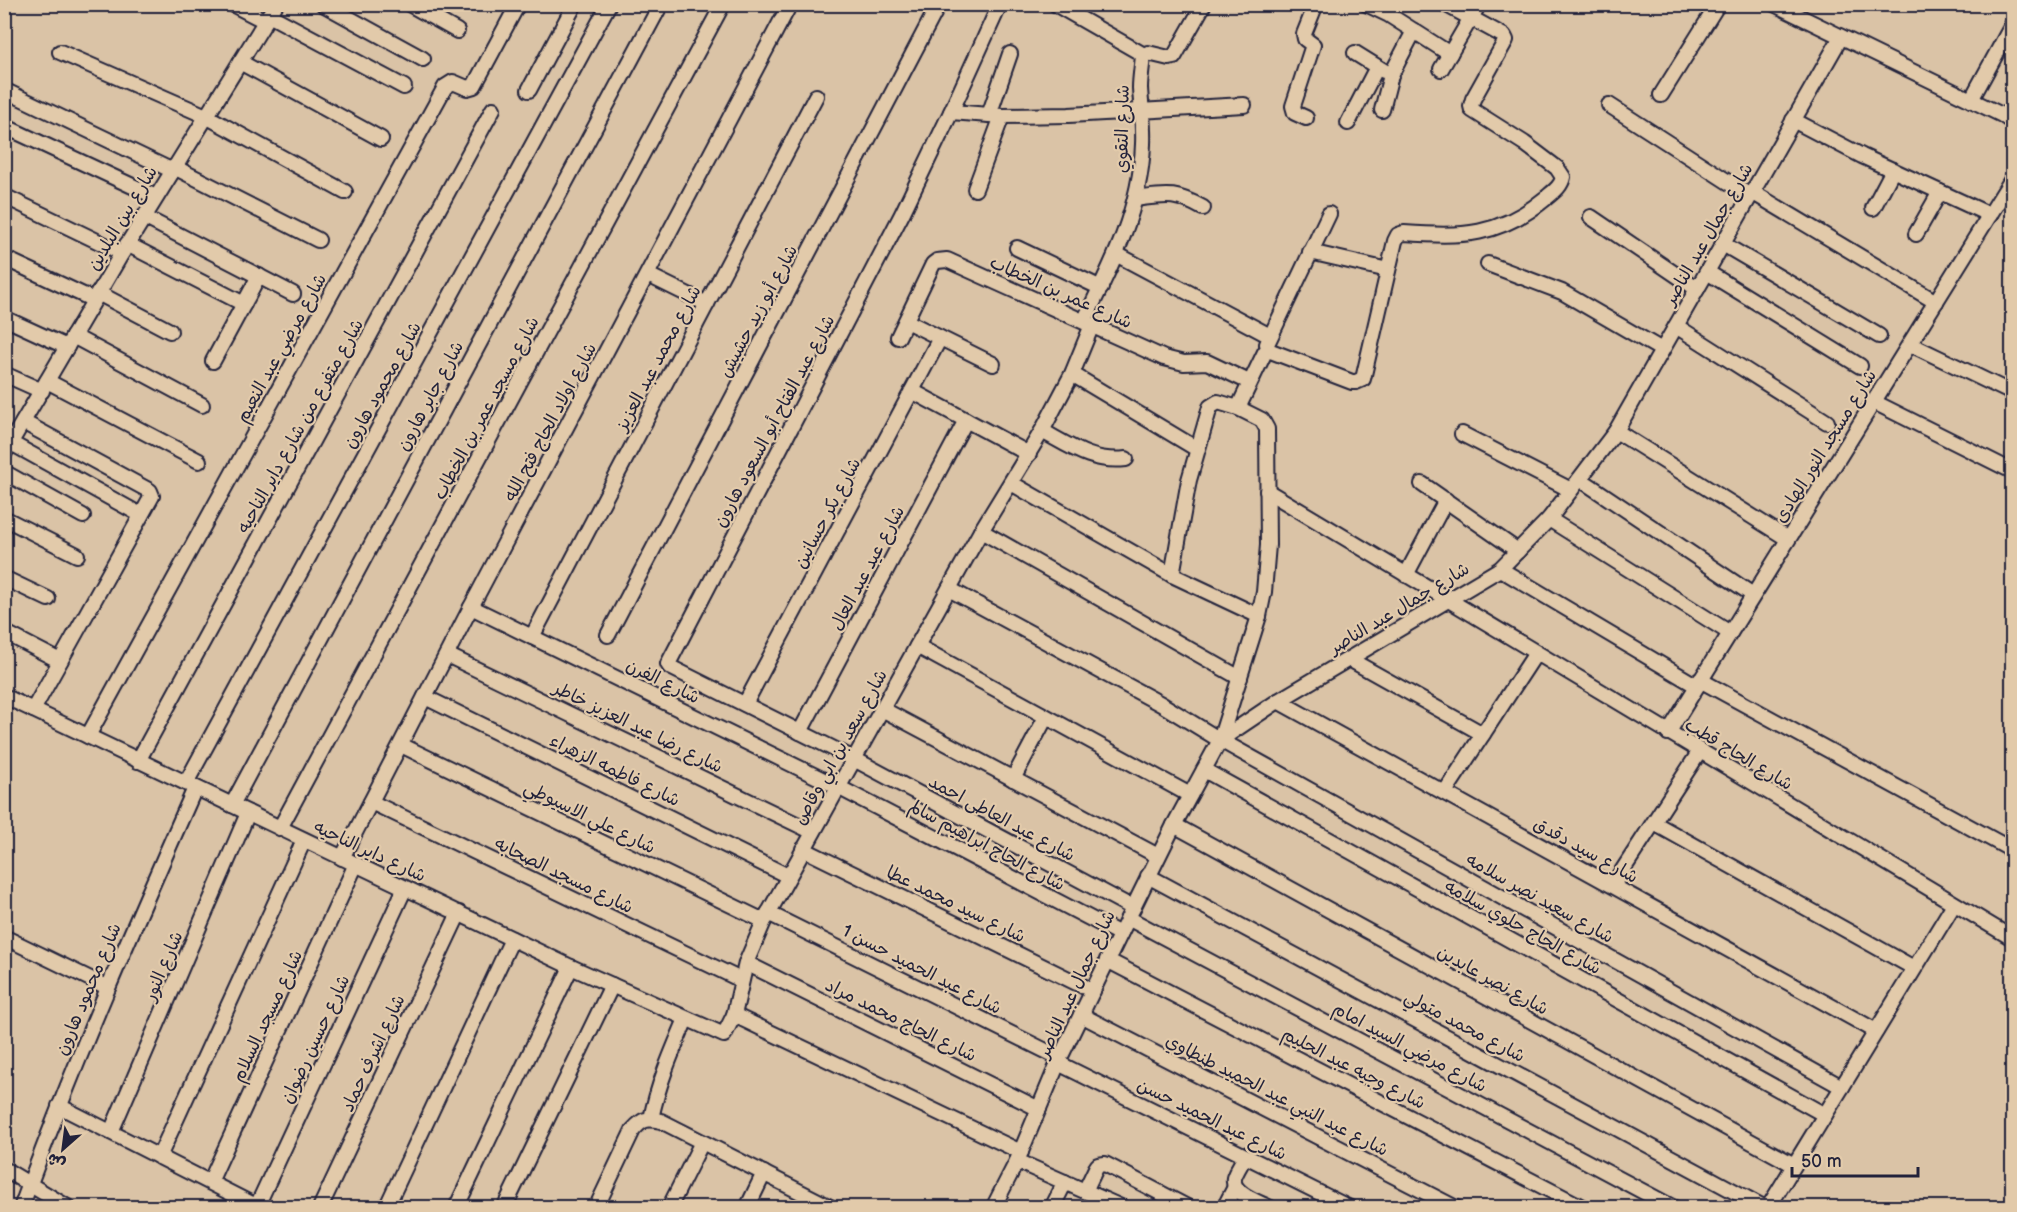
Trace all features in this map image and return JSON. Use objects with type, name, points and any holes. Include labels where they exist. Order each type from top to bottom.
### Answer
[{"type":"street","points":[[232,4],[270,14],[404,87]]},
{"type":"street","points":[[323,4],[423,59]]},
{"type":"street","points":[[409,4],[457,31]]},
{"type":"street","name":"شارع مرضي عبد النعيم","points":[[88,736],[445,87],[453,82],[467,88],[474,86],[518,4]]},
{"type":"street","points":[[529,90],[575,4]]},
{"type":"street","name":"شارع محمود هارون","points":[[21,1208],[59,1106],[190,785],[609,4]]},
{"type":"street","name":"شارع جابر هارون","points":[[232,805],[661,4]]},
{"type":"street","name":"شارع مسجد عمر بن الخطاب","points":[[280,828],[723,4]]},
{"type":"street","name":"شارع اولاد الحاج فتح الله","points":[[342,858],[471,607],[790,4]]},
{"type":"street","name":"شارع أبو زيد حشيش","points":[[608,635],[939,4]]},
{"type":"street","name":"شارع عبد الفتاح أبو السعود هارون","points":[[854,759],[670,667],[668,662],[902,214],[1000,4]]},
{"type":"street","points":[[1055,4],[1144,55],[1150,53],[1169,58],[1173,57],[1202,5]]},
{"type":"street","points":[[1306,118],[1294,113],[1293,106],[1312,45],[1305,39],[1304,34],[1316,4]]},
{"type":"street","points":[[1366,4],[1389,15],[1450,54]]},
{"type":"street","points":[[1266,350],[1353,382],[1360,381],[1365,375],[1396,238],[1401,233],[1444,236],[1493,229],[1516,219],[1537,205],[1562,183],[1563,177],[1557,168],[1524,143],[1472,110],[1473,99],[1506,40],[1504,36],[1445,4]]},
{"type":"street","points":[[1441,69],[1479,4]]},
{"type":"street","points":[[1661,95],[1718,4]]},
{"type":"street","points":[[1774,4],[2009,118]]},
{"type":"street","name":"شارع بين البلدين","points":[[7,447],[125,248],[270,14]]},
{"type":"street","points":[[1971,100],[2013,25]]},
{"type":"street","points":[[1382,110],[1391,75],[1414,31]]},
{"type":"street","name":"شارع جمال عبد الناصر","points":[[993,1208],[1019,1156],[1059,1061],[1107,960],[1158,856],[1220,740],[1278,701],[1500,569],[1549,519],[1616,431],[1841,37]]},
{"type":"street","points":[[60,52],[206,116],[345,192]]},
{"type":"street","points":[[1355,53],[1391,75]]},
{"type":"street","points":[[975,189],[996,116],[1010,54]]},
{"type":"street","name":"شارع التقوي","points":[[1011,483],[1072,374],[1088,323],[1135,199],[1143,143],[1140,87],[1144,55]]},
{"type":"street","points":[[240,62],[381,140]]},
{"type":"street","points":[[1348,123],[1377,66]]},
{"type":"street","points":[[4,90],[318,240]]},
{"type":"street","name":"شارع محمد عبد العزيز","points":[[532,637],[816,96]]},
{"type":"street","points":[[951,112],[996,116],[1069,115],[1244,105]]},
{"type":"street","points":[[1609,105],[1751,194],[1936,302]]},
{"type":"street","name":"شارع متفرع من شارع داير الناحيه","points":[[138,760],[494,109]]},
{"type":"street","points":[[1793,120],[1990,215]]},
{"type":"street","points":[[4,126],[156,197]]},
{"type":"street","points":[[1874,208],[1893,170]]},
{"type":"street","name":"شارع مسجد النور الهادى","points":[[1668,733],[2013,179]]},
{"type":"street","points":[[1916,234],[1940,192]]},
{"type":"street","points":[[1135,199],[1176,195],[1203,208]]},
{"type":"street","points":[[4,196],[125,248],[244,304]]},
{"type":"street","points":[[1238,408],[1329,214]]},
{"type":"street","points":[[144,217],[293,294]]},
{"type":"street","points":[[1591,217],[1697,288]]},
{"type":"street","points":[[1723,244],[1879,336]]},
{"type":"street","points":[[1017,248],[1101,288]]},
{"type":"street","points":[[1310,252],[1388,270]]},
{"type":"street","points":[[1116,254],[1270,336]]},
{"type":"street","points":[[4,258],[96,297],[170,332]]},
{"type":"street","name":"شارع عمر بن الخطاب","points":[[898,337],[933,264],[947,260],[1173,362],[1207,362],[1249,382]]},
{"type":"street","points":[[1488,264],[1562,292],[1662,350]]},
{"type":"street","points":[[1707,272],[1860,366]]},
{"type":"street","points":[[648,275],[706,304]]},
{"type":"street","points":[[213,362],[259,276]]},
{"type":"street","points":[[4,318],[70,341],[202,405]]},
{"type":"street","points":[[906,321],[993,364]]},
{"type":"street","points":[[1676,326],[1827,422]]},
{"type":"street","name":"شارع بكر حسانين","points":[[745,704],[940,338]]},
{"type":"street","points":[[1910,344],[2013,393]]},
{"type":"street","points":[[4,374],[44,386],[199,461]]},
{"type":"street","points":[[1072,374],[1197,449]]},
{"type":"street","points":[[912,391],[1029,454]]},
{"type":"street","points":[[1172,574],[1189,480],[1210,406],[1218,402],[1238,408],[1259,418],[1266,426],[1267,568],[1259,616],[1220,740]]},
{"type":"street","points":[[1874,402],[2013,471]]},
{"type":"street","name":"شارع عيد عبد العال","points":[[800,732],[966,420]]},
{"type":"street","points":[[23,422],[150,491],[152,496],[33,710]]},
{"type":"street","points":[[1042,431],[1096,458],[1111,461],[1126,459]]},
{"type":"street","points":[[1616,431],[1788,539]]},
{"type":"street","points":[[1462,434],[1575,485],[1753,595]]},
{"type":"street","points":[[7,447],[141,515]]},
{"type":"street","points":[[4,472],[83,516]]},
{"type":"street","points":[[1011,483],[1172,574],[1259,616]]},
{"type":"street","name":"شارع سعد بن ابي وقاص","points":[[722,1035],[726,1034],[734,1015],[746,963],[766,917],[981,531],[1011,483]]},
{"type":"street","points":[[1422,484],[1518,551]]},
{"type":"street","name":"شارع الحاج قطب","points":[[1267,490],[1668,733],[2013,938]]},
{"type":"street","points":[[1406,575],[1446,500]]},
{"type":"street","points":[[4,518],[77,555]]},
{"type":"street","points":[[1549,519],[1730,633]]},
{"type":"street","points":[[981,531],[1240,678]]},
{"type":"street","points":[[1500,569],[1699,683],[2013,850]]},
{"type":"street","points":[[4,578],[48,599]]},
{"type":"street","name":"شارع سعيد نصر سلامه","points":[[949,589],[1161,704],[1220,740],[1842,1087]]},
{"type":"street","name":"شارع الفرن","points":[[471,607],[838,787]]},
{"type":"street","points":[[4,632],[60,661]]},
{"type":"street","points":[[917,646],[1190,795]]},
{"type":"street","points":[[1445,792],[1536,653]]},
{"type":"street","name":"شارع رضا عبد العزيز خاطر","points":[[447,655],[813,832]]},
{"type":"street","points":[[1349,659],[1483,734]]},
{"type":"street","name":"شارع داير الناحيه","points":[[4,696],[571,967],[722,1035]]},
{"type":"street","name":"شارع فاطمه الزهراء","points":[[425,697],[788,876]]},
{"type":"street","name":"شارع سيد دقدق","points":[[1278,701],[1876,1031]]},
{"type":"street","points":[[882,709],[1158,856]]},
{"type":"street","points":[[1013,779],[1046,717]]},
{"type":"street","name":"شارع علي الاسيوطي","points":[[400,745],[766,917]]},
{"type":"street","points":[[1613,885],[1700,752]]},
{"type":"street","name":"شارع عبد العاطى احمد","points":[[854,759],[1130,913]]},
{"type":"street","name":"شارع الحاج حلوي سلامه","points":[[1204,770],[1825,1115]]},
{"type":"street","name":"شارع الحاج ابراهيم سالم","points":[[838,787],[1120,934]]},
{"type":"street","name":"شارع مسجد الصحابه","points":[[371,802],[741,980]]},
{"type":"street","name":"شارع النور","points":[[111,1132],[248,813]]},
{"type":"street","points":[[1654,823],[1914,968]]},
{"type":"street","name":"شارع نصر عابدين","points":[[1174,825],[1794,1166]]},
{"type":"street","points":[[159,1157],[304,840]]},
{"type":"street","name":"شارع سيد محمد عطا","points":[[803,849],[1093,991]]},
{"type":"street","name":"شارع مسجد السلام","points":[[210,1182],[356,864]]},
{"type":"street","name":"شارع محمد متولي","points":[[1149,876],[1767,1208]]},
{"type":"street","name":"شارع حسين رضوان","points":[[259,1207],[405,888]]},
{"type":"street","points":[[1767,1208],[1953,904]]},
{"type":"street","name":"شارع اشرف حماد","points":[[320,1208],[459,913]]},
{"type":"street","name":"شارع مرضي السيد امام","points":[[1130,913],[1674,1208]]},
{"type":"street","name":"شارع عبد الحميد حسن 1","points":[[766,917],[1059,1061]]},
{"type":"street","points":[[4,937],[107,987]]},
{"type":"street","points":[[386,1208],[512,939]]},
{"type":"street","name":"شارع وجيه عبد الحليم","points":[[1107,960],[1584,1208]]},
{"type":"street","name":"شارع الحاج محمد مراد","points":[[746,963],[1039,1109]]},
{"type":"street","points":[[456,1208],[571,967]]},
{"type":"street","points":[[504,1208],[612,985]]},
{"type":"street","points":[[734,1015],[1019,1156],[1085,1191],[1099,1203],[1123,1208]]},
{"type":"street","name":"شارع عبد النبي عبد الحميد طنطاوي","points":[[1081,1015],[1456,1208]]},
{"type":"street","points":[[651,1119],[666,1067],[686,1019]]},
{"type":"street","name":"شارع عبد الحميد حسن","points":[[1059,1061],[1350,1208]]},
{"type":"street","points":[[59,1106],[259,1207]]},
{"type":"street","points":[[596,1208],[633,1130],[642,1120],[651,1119],[661,1121],[832,1208]]},
{"type":"street","points":[[669,1208],[702,1142]]},
{"type":"street","points":[[1224,1208],[1235,1187],[1235,1177],[1245,1156]]},
{"type":"street","points":[[1085,1191],[1098,1165],[1105,1164],[1189,1208]]},
{"type":"street","points":[[4,1169],[69,1208]]},
{"type":"street","points":[[747,1208],[764,1173]]},
{"type":"street","points":[[1052,1208],[1065,1182]]},
{"type":"street","points":[[1235,1187],[1239,1192],[1270,1208]]}]
